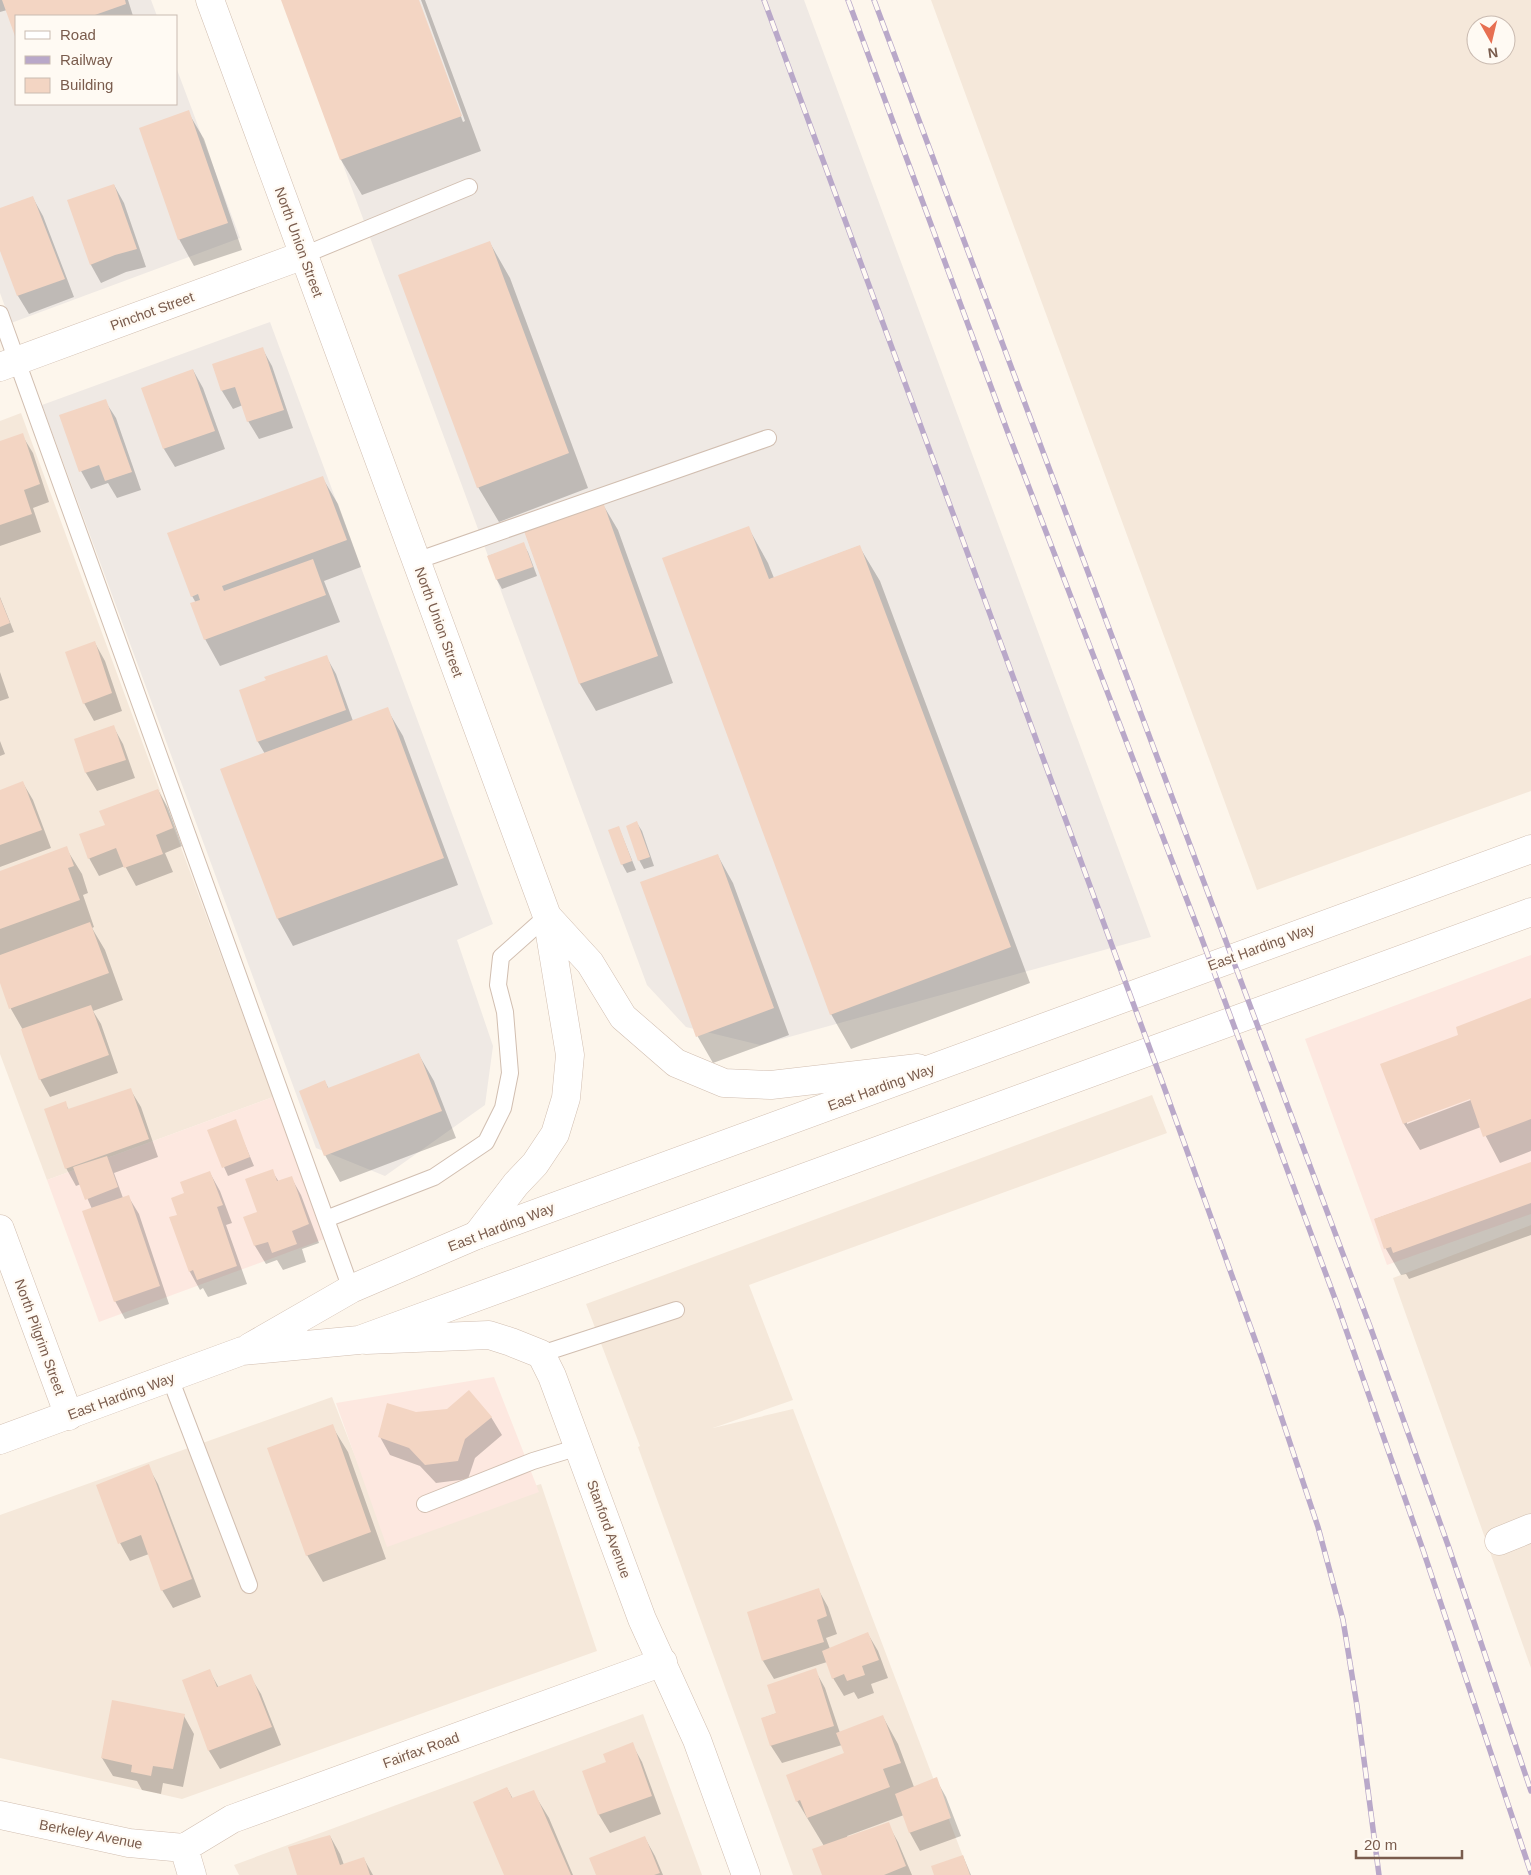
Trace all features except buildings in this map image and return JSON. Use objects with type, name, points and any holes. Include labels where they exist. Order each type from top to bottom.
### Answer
[{"type":"street","name":"North Union Street","points":[[210,0],[547,916],[570,1055],[566,1098],[555,1134],[535,1164],[516,1184],[477,1235]]},
{"type":"street","name":"Pinchot Street","points":[[9,364],[304,256]]},
{"type":"street","name":"East Harding Way","points":[[0,1440],[242,1352],[351,1289],[477,1235],[1531,849]]},
{"type":"street","name":"East Harding Way","points":[[242,1352],[360,1340],[1531,912]]},
{"type":"street","points":[[547,916],[590,963],[623,1017],[676,1063],[724,1083],[771,1085],[941,1066]]},
{"type":"street","name":"North Pilgrim Street","points":[[0,1229],[69,1416]]},
{"type":"street","points":[[360,1340],[489,1335],[541,1354]]},
{"type":"street","name":"Stanford Avenue","points":[[541,1354],[552,1376],[642,1619],[697,1740],[746,1875]]},
{"type":"street","points":[[1499,1541],[1531,1528]]},
{"type":"street","name":"Fairfax Road","points":[[184,1848],[232,1819],[663,1662]]},
{"type":"street","name":"Berkeley Avenue","points":[[0,1815],[128,1843],[184,1848]]},
{"type":"street","points":[[184,1848],[192,1875]]},
{"type":"lane","points":[[304,256],[469,187]]},
{"type":"lane","points":[[0,314],[9,364],[351,1289]]},
{"type":"lane","points":[[416,561],[768,438]]},
{"type":"lane","points":[[326,1219],[434,1177],[486,1142],[502,1108],[510,1073],[505,1012],[498,985],[501,957],[547,916]]},
{"type":"lane","points":[[541,1354],[676,1310]]},
{"type":"lane","points":[[170,1378],[249,1585]]},
{"type":"lane","points":[[425,1504],[533,1461],[579,1447]]},
{"type":"shaded area","points":[[0,0],[151,0],[157,15],[15,15],[15,105],[178,105],[178,72],[240,238],[11,323],[0,293]]},
{"type":"shaded area","points":[[282,0],[804,0],[1151,937],[760,1045],[686,1027],[647,985]]},
{"type":"shaded area","points":[[931,0],[1531,0],[1531,791],[1257,890]]},
{"type":"shaded area","points":[[270,322],[493,924],[457,940],[493,1046],[485,1105],[385,1176],[316,1148],[42,405]]},
{"type":"shaded area","points":[[21,413],[273,1097],[47,1180],[0,1054],[0,421]]},
{"type":"shaded area","points":[[1531,955],[1531,1214],[1387,1265],[1305,1039]]},
{"type":"shaded area","points":[[1152,1095],[1167,1133],[749,1285],[793,1400],[713,1428],[793,1409],[970,1875],[793,1875],[638,1447],[640,1446],[586,1304]]},
{"type":"shaded area","points":[[273,1097],[327,1238],[99,1322],[47,1180]]},
{"type":"shaded area","points":[[1531,1225],[1531,1668],[1393,1278]]},
{"type":"shaded area","points":[[494,1377],[539,1492],[387,1547],[336,1403]]},
{"type":"shaded area","points":[[332,1397],[384,1530],[541,1484],[597,1651],[182,1799],[0,1758],[0,1515]]},
{"type":"shaded area","points":[[643,1714],[702,1875],[239,1875],[234,1865]]},
{"type":"railway","points":[[764,0],[1164,1087],[1262,1359],[1318,1527],[1343,1620],[1357,1706],[1379,1875]]},
{"type":"railway","points":[[848,0],[1007,430],[1200,934],[1337,1304],[1423,1550],[1531,1873]]},
{"type":"railway","points":[[874,0],[1371,1329],[1449,1548],[1531,1791]]}]
